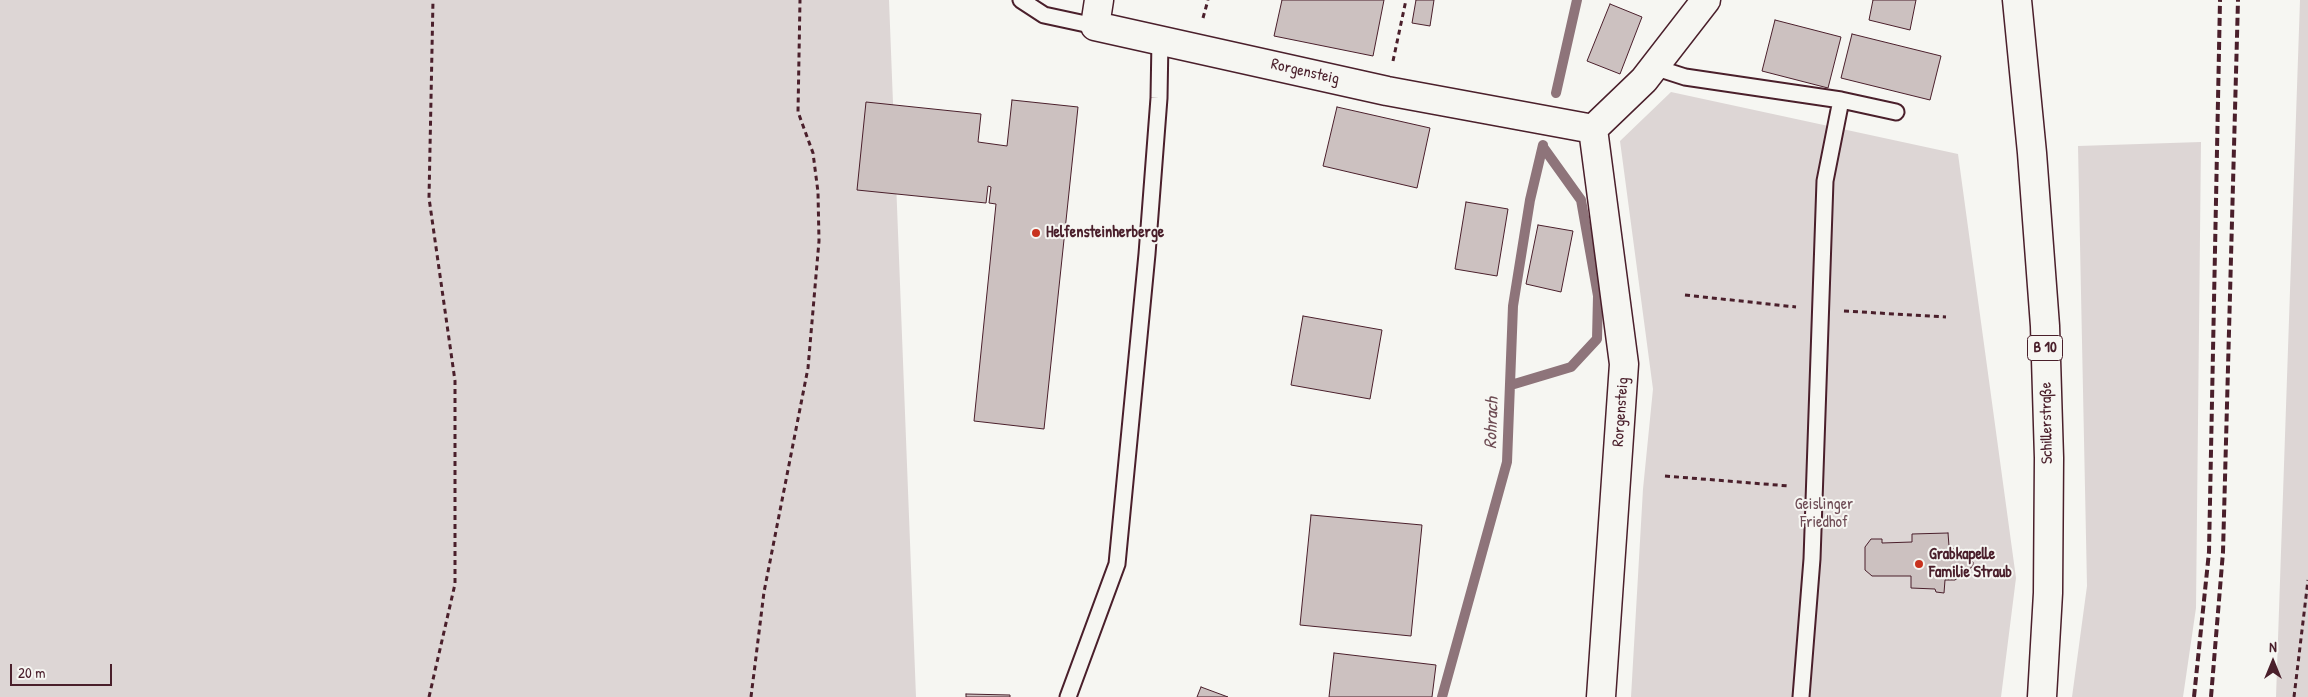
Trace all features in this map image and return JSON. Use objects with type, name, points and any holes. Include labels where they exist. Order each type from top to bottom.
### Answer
[{"type":"street","points":[[1593,129],[1644,80],[1706,0]]},
{"type":"street","name":"Schillerstraße","points":[[2017,0],[2032,153],[2045,326],[2049,458],[2048,593],[2042,697]]},
{"type":"street","name":"Rorgensteig","points":[[1097,13],[1160,40],[1387,91],[1593,129],[1624,364],[1602,697]]},
{"type":"lane","name":"Rorgensteig","points":[[1021,0],[1044,15],[1097,13]]},
{"type":"lane","points":[[1068,697],[1116,564],[1147,254],[1159,98],[1160,40]]},
{"type":"lane","points":[[1654,67],[1685,78],[1841,100],[1896,112]]},
{"type":"lane","points":[[1801,697],[1812,559],[1825,181],[1841,100]]},
{"type":"path","points":[[429,697],[455,584],[455,381],[429,198],[433,0]]},
{"type":"path","points":[[751,697],[764,592],[808,368],[819,240],[818,192],[813,153],[798,112],[800,0]]},
{"type":"path","points":[[1387,91],[1406,0]]},
{"type":"path","points":[[1664,476],[1815,488]]},
{"type":"path","points":[[2294,697],[2308,580]]},
{"type":"green space","points":[[0,0],[889,0],[916,697],[0,697]]},
{"type":"green space","points":[[2300,0],[2308,0],[2308,697],[2276,697]]},
{"type":"green space","name":"Geislinger Friedhof","points":[[1671,92],[1958,154],[2016,578],[2001,697],[1631,697],[1643,489],[1653,389],[1620,141]]},
{"type":"green space","points":[[2201,142],[2196,608],[2183,697],[2072,697],[2087,586],[2078,146]]},
{"type":"building","points":[[1282,0],[1384,0],[1373,56],[1274,36]]},
{"type":"building","points":[[1416,0],[1434,0],[1430,26],[1412,23]]},
{"type":"building","points":[[1873,0],[1916,0],[1910,30],[1869,20]]},
{"type":"building","points":[[1610,4],[1642,17],[1620,74],[1587,61]]},
{"type":"building","points":[[1775,20],[1841,37],[1828,88],[1762,71]]},
{"type":"building","points":[[1852,34],[1941,56],[1930,100],[1841,78]]},
{"type":"building","name":"Helfensteinherberge","points":[[1012,100],[1078,107],[1044,429],[974,421],[996,204],[989,203],[991,187],[988,186],[986,203],[857,190],[866,102],[981,114],[978,142],[1007,146]]},
{"type":"building","points":[[1337,107],[1430,128],[1417,188],[1323,166]]},
{"type":"building","points":[[1466,202],[1508,209],[1497,276],[1455,269]]},
{"type":"building","points":[[1538,225],[1573,231],[1561,292],[1526,284]]},
{"type":"building","points":[[1303,316],[1382,330],[1370,399],[1291,385]]},
{"type":"building","points":[[1311,515],[1422,525],[1411,636],[1300,625]]},
{"type":"building","name":"Grabkapelle Familie Straub","points":[[1948,533],[1949,546],[1973,562],[1973,566],[1955,580],[1945,580],[1944,593],[1936,592],[1935,589],[1911,588],[1911,576],[1872,576],[1865,570],[1865,547],[1871,539],[1882,539],[1882,543],[1912,542],[1912,534]]},
{"type":"building","points":[[1334,653],[1436,665],[1432,697],[1329,697]]},
{"type":"building","points":[[1201,687],[1228,697],[1197,697]]},
{"type":"building","points":[[966,694],[1010,695],[1010,697],[966,697]]},
{"type":"waterway","name":"Rohrach","points":[[1556,93],[1577,0]]},
{"type":"waterway","name":"Rohrach","points":[[1442,697],[1507,462],[1513,306],[1530,200],[1543,145]]},
{"type":"waterway","points":[[1511,385],[1571,367],[1597,339],[1598,296],[1581,200],[1543,147]]},
{"type":"railway","points":[[2194,697],[2209,552],[2220,0]]},
{"type":"railway","points":[[2211,697],[2223,552],[2238,0]]},
{"type":"place","name":"Helfensteinherberge","points":[[1036,233]]},
{"type":"place","name":"Grabkapelle Familie Straub","points":[[1919,564]]}]
